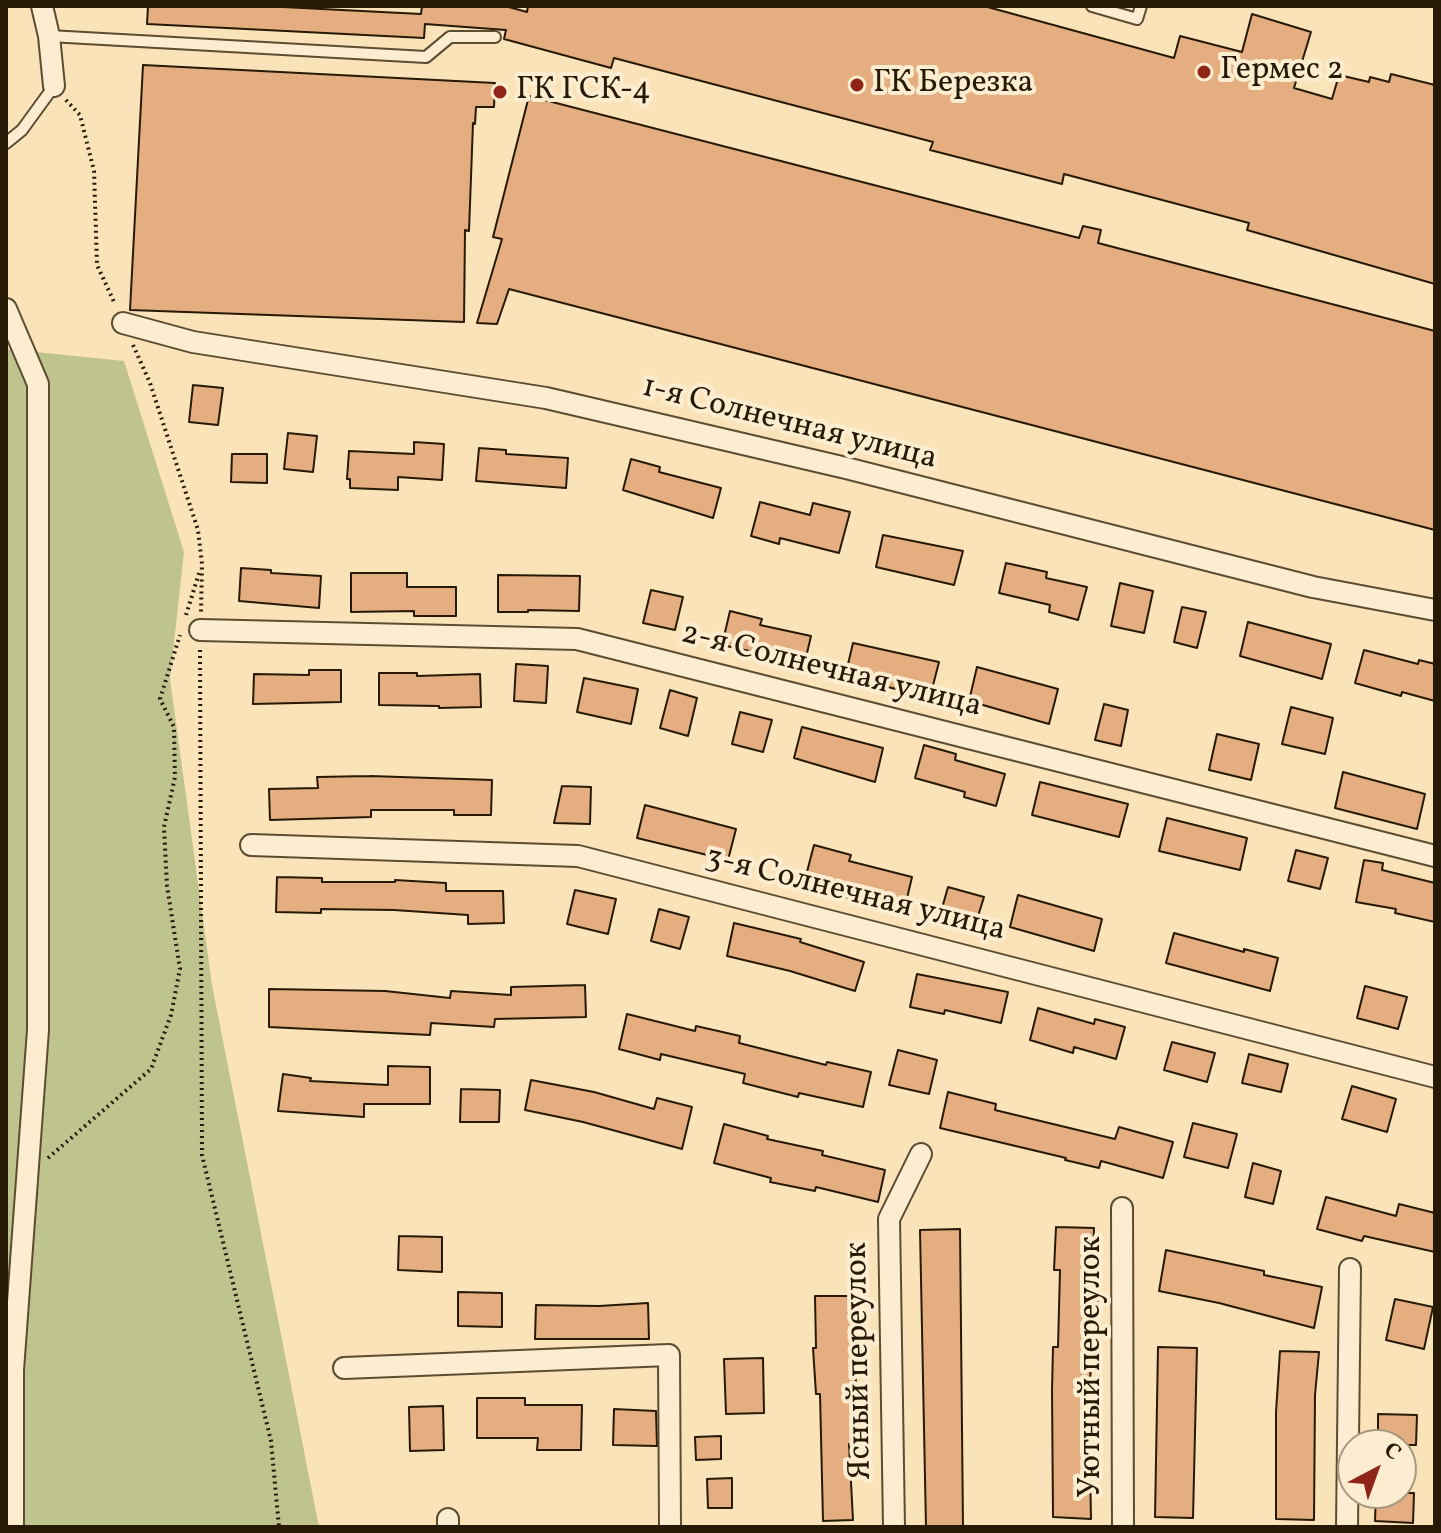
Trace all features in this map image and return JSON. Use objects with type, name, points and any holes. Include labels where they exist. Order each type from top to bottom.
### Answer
[{"type":"street","points":[[42,6],[49,36],[54,86]]},
{"type":"street","points":[[6,309],[38,384],[38,1030],[13,1370],[13,1527]]},
{"type":"street","name":"1-я Солнечная улица","points":[[123,323],[193,342],[546,398],[846,468],[1313,587],[1435,610]]},
{"type":"street","name":"2-я Солнечная улица","points":[[189,626],[577,639],[1435,856]]},
{"type":"street","name":"3-я Солнечная улица","points":[[251,845],[578,856],[1435,1077]]},
{"type":"street","name":"Ясный переулок","points":[[894,1527],[889,1219],[921,1154]]},
{"type":"street","name":"Уютный переулок","points":[[1122,1208],[1123,1527]]},
{"type":"street","points":[[1347,1527],[1350,1269]]},
{"type":"street","points":[[344,1368],[669,1355],[670,1527]]},
{"type":"lane","points":[[1092,6],[1137,19],[1141,6]]},
{"type":"lane","points":[[49,36],[426,57],[450,37],[495,37]]},
{"type":"lane","points":[[6,143],[22,130],[54,86]]},
{"type":"path","points":[[27,1174],[151,1069],[171,1015],[180,969],[167,886],[164,827],[175,777],[174,727],[160,699],[189,626],[202,564],[198,530],[150,383],[97,265],[94,171],[80,115],[54,86]]},
{"type":"path","points":[[202,564],[189,626],[202,1155],[271,1441],[279,1527]]},
{"type":"green space","points":[[6,349],[124,361],[184,552],[170,679],[212,985],[319,1527],[6,1527]]},
{"type":"building","points":[[148,6],[263,6],[421,14],[422,6],[505,6],[527,12],[528,6],[984,6],[1174,58],[1180,36],[1242,52],[1252,14],[1311,32],[1294,88],[1332,99],[1339,75],[1369,82],[1370,77],[1389,82],[1391,74],[1435,85],[1435,284],[1247,230],[1249,223],[1064,174],[1062,184],[930,150],[933,142],[614,58],[611,68],[504,39],[506,30],[425,24],[424,38],[147,24]]},
{"type":"building","points":[[143,65],[495,83],[494,107],[476,107],[473,123],[469,231],[465,230],[464,322],[130,310]]},
{"type":"building","points":[[529,96],[1079,238],[1083,226],[1101,230],[1098,243],[1435,331],[1435,530],[509,289],[497,324],[477,323],[502,239],[493,237]]},
{"type":"building","points":[[193,385],[223,388],[218,425],[189,422]]},
{"type":"building","points":[[288,433],[317,436],[313,472],[284,469]]},
{"type":"building","points":[[414,442],[444,444],[442,480],[398,477],[398,490],[350,488],[350,479],[347,479],[349,451],[414,454]]},
{"type":"building","points":[[479,448],[506,450],[506,454],[568,458],[566,488],[476,481]]},
{"type":"building","points":[[232,454],[267,454],[267,483],[231,482]]},
{"type":"building","points":[[631,459],[660,467],[659,472],[721,488],[713,518],[623,490]]},
{"type":"building","points":[[760,502],[810,515],[813,503],[850,512],[839,553],[780,538],[779,544],[751,536]]},
{"type":"building","points":[[883,535],[963,551],[954,585],[876,567]]},
{"type":"building","points":[[1006,563],[1047,572],[1046,578],[1087,587],[1078,620],[1049,612],[1050,605],[999,593]]},
{"type":"building","points":[[241,568],[321,576],[319,608],[239,601]]},
{"type":"building","points":[[351,573],[407,573],[407,587],[456,587],[456,616],[414,616],[414,611],[351,612]]},
{"type":"building","points":[[498,575],[580,576],[579,611],[498,612]]},
{"type":"building","points":[[1120,583],[1153,591],[1144,633],[1111,626]]},
{"type":"building","points":[[651,590],[683,597],[675,630],[643,623]]},
{"type":"building","points":[[1182,607],[1206,612],[1197,648],[1174,642]]},
{"type":"building","points":[[730,611],[762,619],[760,625],[811,636],[803,670],[771,663],[772,656],[722,645]]},
{"type":"building","points":[[1248,622],[1331,644],[1322,679],[1240,656]]},
{"type":"building","points":[[853,643],[939,662],[930,697],[845,677]]},
{"type":"building","points":[[1364,650],[1418,664],[1419,660],[1435,664],[1435,701],[1402,692],[1401,696],[1355,683]]},
{"type":"building","points":[[516,664],[548,666],[546,703],[514,701]]},
{"type":"building","points":[[977,667],[1058,689],[1049,724],[969,701]]},
{"type":"building","points":[[309,670],[341,670],[341,702],[253,704],[254,674],[309,675]]},
{"type":"building","points":[[379,673],[417,673],[417,676],[480,674],[481,707],[379,705]]},
{"type":"building","points":[[584,678],[638,689],[631,724],[577,712]]},
{"type":"building","points":[[670,690],[697,698],[688,736],[660,728]]},
{"type":"building","points":[[1104,704],[1128,710],[1121,746],[1095,740]]},
{"type":"building","points":[[1291,707],[1333,718],[1325,754],[1282,744]]},
{"type":"building","points":[[740,712],[772,720],[763,752],[732,744]]},
{"type":"building","points":[[802,727],[883,748],[875,782],[794,758]]},
{"type":"building","points":[[1217,734],[1259,744],[1251,780],[1209,770]]},
{"type":"building","points":[[924,745],[956,754],[955,760],[1005,774],[996,806],[964,797],[965,792],[915,778]]},
{"type":"building","points":[[1343,772],[1425,794],[1417,829],[1335,808]]},
{"type":"building","points":[[317,777],[492,780],[491,815],[454,815],[454,810],[371,810],[371,817],[270,820],[269,789],[318,788]]},
{"type":"building","points":[[1040,782],[1128,804],[1119,837],[1032,815]]},
{"type":"building","points":[[562,786],[591,787],[590,824],[554,823]]},
{"type":"building","points":[[645,805],[736,829],[728,860],[637,838]]},
{"type":"building","points":[[1167,818],[1247,838],[1240,870],[1159,851]]},
{"type":"building","points":[[814,845],[851,855],[849,861],[912,877],[904,911],[803,887]]},
{"type":"building","points":[[1296,850],[1328,858],[1320,889],[1288,881]]},
{"type":"building","points":[[1364,860],[1383,863],[1382,870],[1435,883],[1435,922],[1395,913],[1396,909],[1356,902]]},
{"type":"building","points":[[277,877],[322,878],[322,882],[395,880],[446,883],[446,891],[503,891],[504,923],[468,924],[468,915],[394,910],[276,912]]},
{"type":"building","points":[[948,887],[984,897],[974,929],[939,919]]},
{"type":"building","points":[[575,890],[616,899],[608,934],[567,924]]},
{"type":"building","points":[[1018,895],[1102,919],[1094,951],[1010,927]]},
{"type":"building","points":[[659,909],[689,917],[680,949],[651,941]]},
{"type":"building","points":[[734,923],[801,939],[800,942],[864,962],[855,991],[727,956]]},
{"type":"building","points":[[1174,933],[1278,958],[1270,991],[1166,963]]},
{"type":"building","points":[[917,974],[1008,992],[1001,1023],[945,1010],[944,1014],[910,1007]]},
{"type":"building","points":[[585,985],[586,1017],[495,1019],[494,1027],[431,1023],[430,1035],[269,1027],[269,989],[385,991],[450,998],[451,991],[511,995],[511,987]]},
{"type":"building","points":[[1365,986],[1407,997],[1398,1029],[1357,1018]]},
{"type":"building","points":[[1038,1008],[1094,1024],[1095,1019],[1125,1027],[1116,1059],[1074,1047],[1073,1053],[1030,1040]]},
{"type":"building","points":[[627,1014],[695,1031],[696,1026],[740,1036],[739,1043],[826,1065],[827,1062],[871,1072],[863,1107],[799,1093],[798,1097],[743,1083],[745,1074],[661,1054],[660,1060],[619,1049]]},
{"type":"building","points":[[1172,1042],[1215,1053],[1207,1082],[1164,1070]]},
{"type":"building","points":[[898,1050],[937,1060],[929,1094],[889,1085]]},
{"type":"building","points":[[1249,1054],[1288,1064],[1281,1092],[1242,1083]]},
{"type":"building","points":[[388,1066],[430,1067],[430,1104],[364,1104],[364,1117],[278,1111],[283,1074],[311,1078],[310,1081],[388,1085]]},
{"type":"building","points":[[531,1080],[594,1092],[654,1109],[657,1098],[692,1107],[682,1149],[525,1110]]},
{"type":"building","points":[[1352,1086],[1396,1099],[1387,1132],[1342,1119]]},
{"type":"building","points":[[461,1089],[500,1090],[499,1122],[460,1122]]},
{"type":"building","points":[[948,1092],[996,1104],[995,1110],[1115,1139],[1119,1127],[1173,1142],[1163,1178],[1101,1161],[1099,1168],[940,1128]]},
{"type":"building","points":[[1193,1123],[1237,1134],[1228,1168],[1184,1157]]},
{"type":"building","points":[[724,1124],[768,1136],[767,1139],[823,1151],[822,1155],[885,1170],[878,1202],[816,1187],[815,1191],[770,1182],[771,1178],[714,1163]]},
{"type":"building","points":[[1253,1163],[1281,1171],[1273,1204],[1245,1197]]},
{"type":"building","points":[[1326,1197],[1396,1216],[1399,1204],[1435,1213],[1435,1252],[1364,1236],[1362,1241],[1317,1229]]},
{"type":"building","points":[[1056,1227],[1094,1228],[1092,1289],[1098,1289],[1097,1331],[1092,1331],[1089,1413],[1091,1519],[1053,1517],[1053,1347],[1058,1347],[1060,1270],[1054,1270]]},
{"type":"building","points":[[960,1229],[963,1527],[926,1527],[920,1230]]},
{"type":"building","points":[[399,1236],[442,1237],[442,1272],[398,1270]]},
{"type":"building","points":[[1166,1250],[1322,1287],[1314,1328],[1159,1291]]},
{"type":"building","points":[[458,1292],[502,1293],[502,1327],[458,1326]]},
{"type":"building","points":[[815,1296],[854,1296],[856,1393],[851,1393],[853,1444],[849,1444],[853,1520],[823,1521],[820,1394],[816,1394],[813,1348],[816,1348]]},
{"type":"building","points":[[1395,1299],[1433,1307],[1424,1349],[1386,1340]]},
{"type":"building","points":[[648,1303],[649,1339],[535,1339],[536,1305]]},
{"type":"building","points":[[1158,1347],[1197,1348],[1193,1518],[1155,1517]]},
{"type":"building","points":[[1280,1351],[1319,1352],[1315,1395],[1314,1520],[1276,1519],[1276,1412]]},
{"type":"building","points":[[763,1358],[764,1413],[726,1414],[724,1359]]},
{"type":"building","points":[[477,1398],[525,1398],[525,1405],[582,1405],[581,1450],[537,1450],[538,1438],[477,1438]]},
{"type":"building","points":[[443,1406],[444,1450],[410,1451],[409,1407]]},
{"type":"building","points":[[614,1409],[656,1411],[657,1446],[613,1445]]},
{"type":"building","points":[[1378,1414],[1417,1415],[1417,1429],[1378,1429]]},
{"type":"building","points":[[721,1436],[721,1459],[696,1460],[695,1437]]},
{"type":"building","points":[[732,1478],[732,1508],[708,1508],[707,1479]]},
{"type":"building","points":[[1375,1509],[1413,1509],[1413,1523],[1375,1521]]},
{"type":"place","name":"Гермес 2","points":[[1204,72]]},
{"type":"place","name":"ГК Березка","points":[[857,85]]},
{"type":"place","name":"ГК ГСК-4","points":[[500,92]]}]
